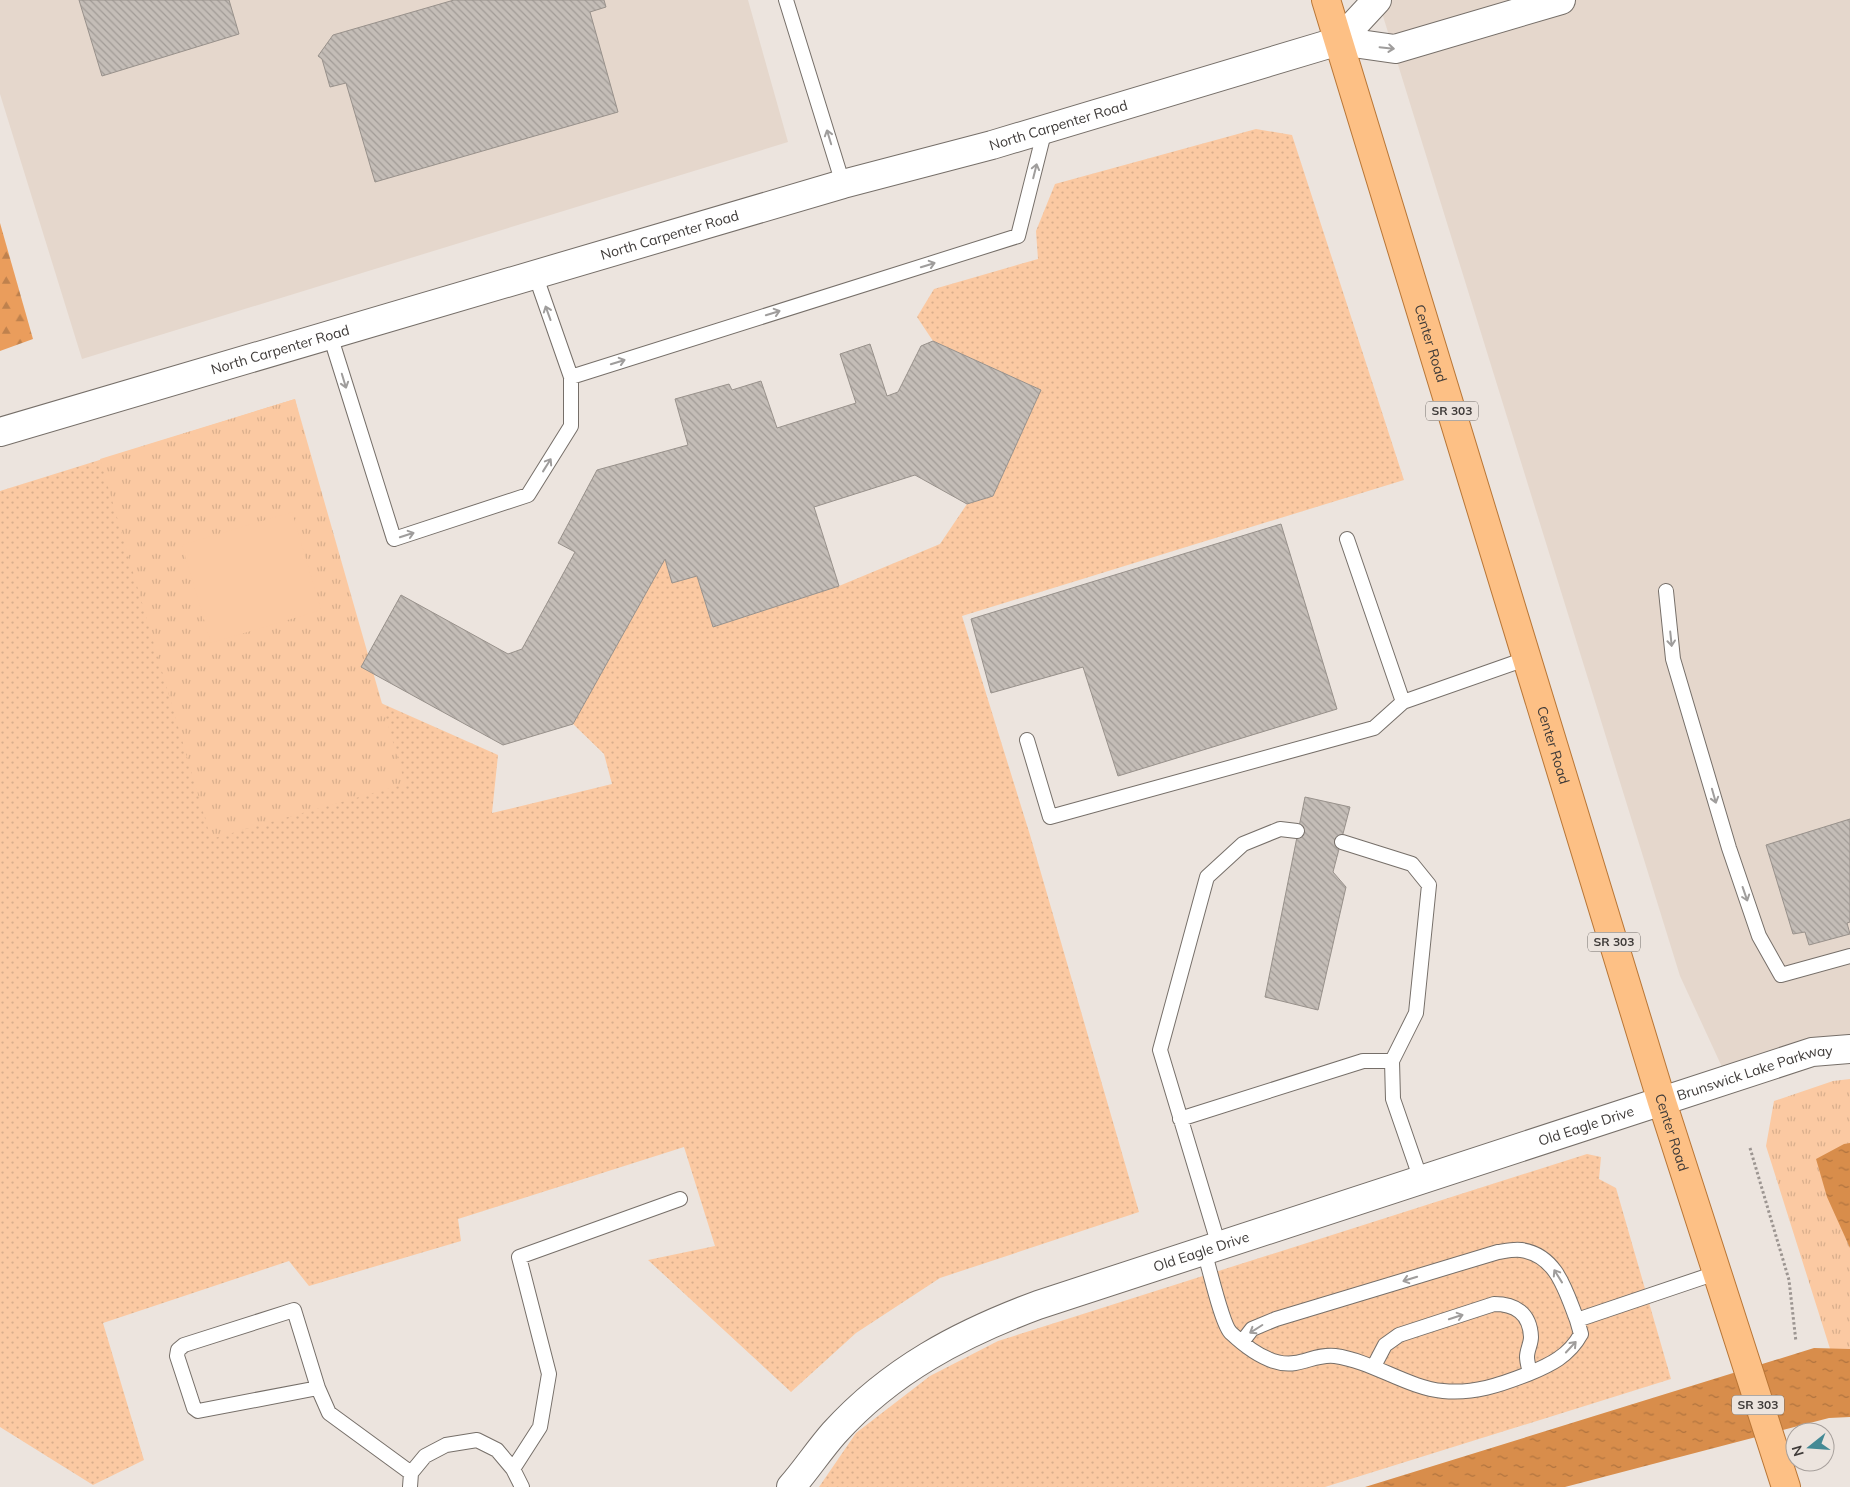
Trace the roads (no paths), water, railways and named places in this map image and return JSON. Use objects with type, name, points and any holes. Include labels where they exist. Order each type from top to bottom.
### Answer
[{"type":"main road","name":"Center Road","points":[[1326,0],[1662,1102],[1773,1452],[1786,1487]]},
{"type":"street","points":[[1339,41],[1377,0]]},
{"type":"street","points":[[1339,41],[1395,49],[1561,0]]},
{"type":"street","name":"North Carpenter Road","points":[[0,432],[843,184],[1045,129],[1339,41]]},
{"type":"street","name":"Brunswick Lake Parkway","points":[[1662,1102],[1812,1052],[1850,1049]]},
{"type":"street","name":"Old Eagle Drive","points":[[791,1487],[834,1433],[879,1390],[930,1353],[995,1321],[1212,1248],[1662,1102]]},
{"type":"lane","points":[[786,0],[843,184]]},
{"type":"lane","points":[[571,376],[1018,236],[1045,129]]},
{"type":"lane","points":[[330,335],[394,539],[528,495],[571,426],[571,376],[534,274]]},
{"type":"lane","points":[[1347,539],[1403,702]]},
{"type":"lane","points":[[1666,591],[1674,660],[1729,848],[1759,936],[1769,957],[1781,975],[1850,956]]},
{"type":"lane","points":[[1027,740],[1050,818],[1374,728],[1403,702],[1528,658]]},
{"type":"lane","points":[[1242,1342],[1252,1329],[1276,1319],[1498,1252],[1521,1249],[1540,1256],[1558,1274],[1581,1334],[1574,1346],[1558,1360],[1530,1373],[1489,1388],[1442,1391],[1374,1366],[1334,1355],[1313,1357],[1294,1363],[1274,1361],[1242,1342],[1229,1331],[1212,1248],[1180,1118],[1160,1050],[1207,877],[1243,844],[1280,829],[1297,831]]},
{"type":"lane","points":[[1342,842],[1412,864],[1429,885],[1416,1012],[1392,1061],[1393,1099],[1421,1180]]},
{"type":"lane","points":[[1180,1118],[1363,1061],[1392,1061]]},
{"type":"lane","points":[[513,1469],[540,1427],[549,1374],[519,1257],[680,1199]]},
{"type":"lane","points":[[1577,1320],[1716,1273]]},
{"type":"lane","points":[[1374,1366],[1385,1345],[1399,1335],[1494,1304],[1509,1304],[1522,1312],[1528,1325],[1531,1338],[1526,1358],[1530,1373]]},
{"type":"lane","points":[[318,1388],[198,1411],[194,1408],[176,1356],[178,1350],[184,1345],[294,1310],[318,1388],[329,1413],[410,1480],[425,1456],[446,1445],[477,1440],[497,1450],[513,1469],[522,1487]]},
{"type":"water","points":[[1850,1143],[1850,1248],[1827,1197],[1816,1159],[1844,1144]]},
{"type":"water","points":[[1814,1348],[1850,1349],[1850,1417],[1829,1418],[1814,1422],[1785,1422],[1785,1430],[1565,1487],[1365,1487]]}]
